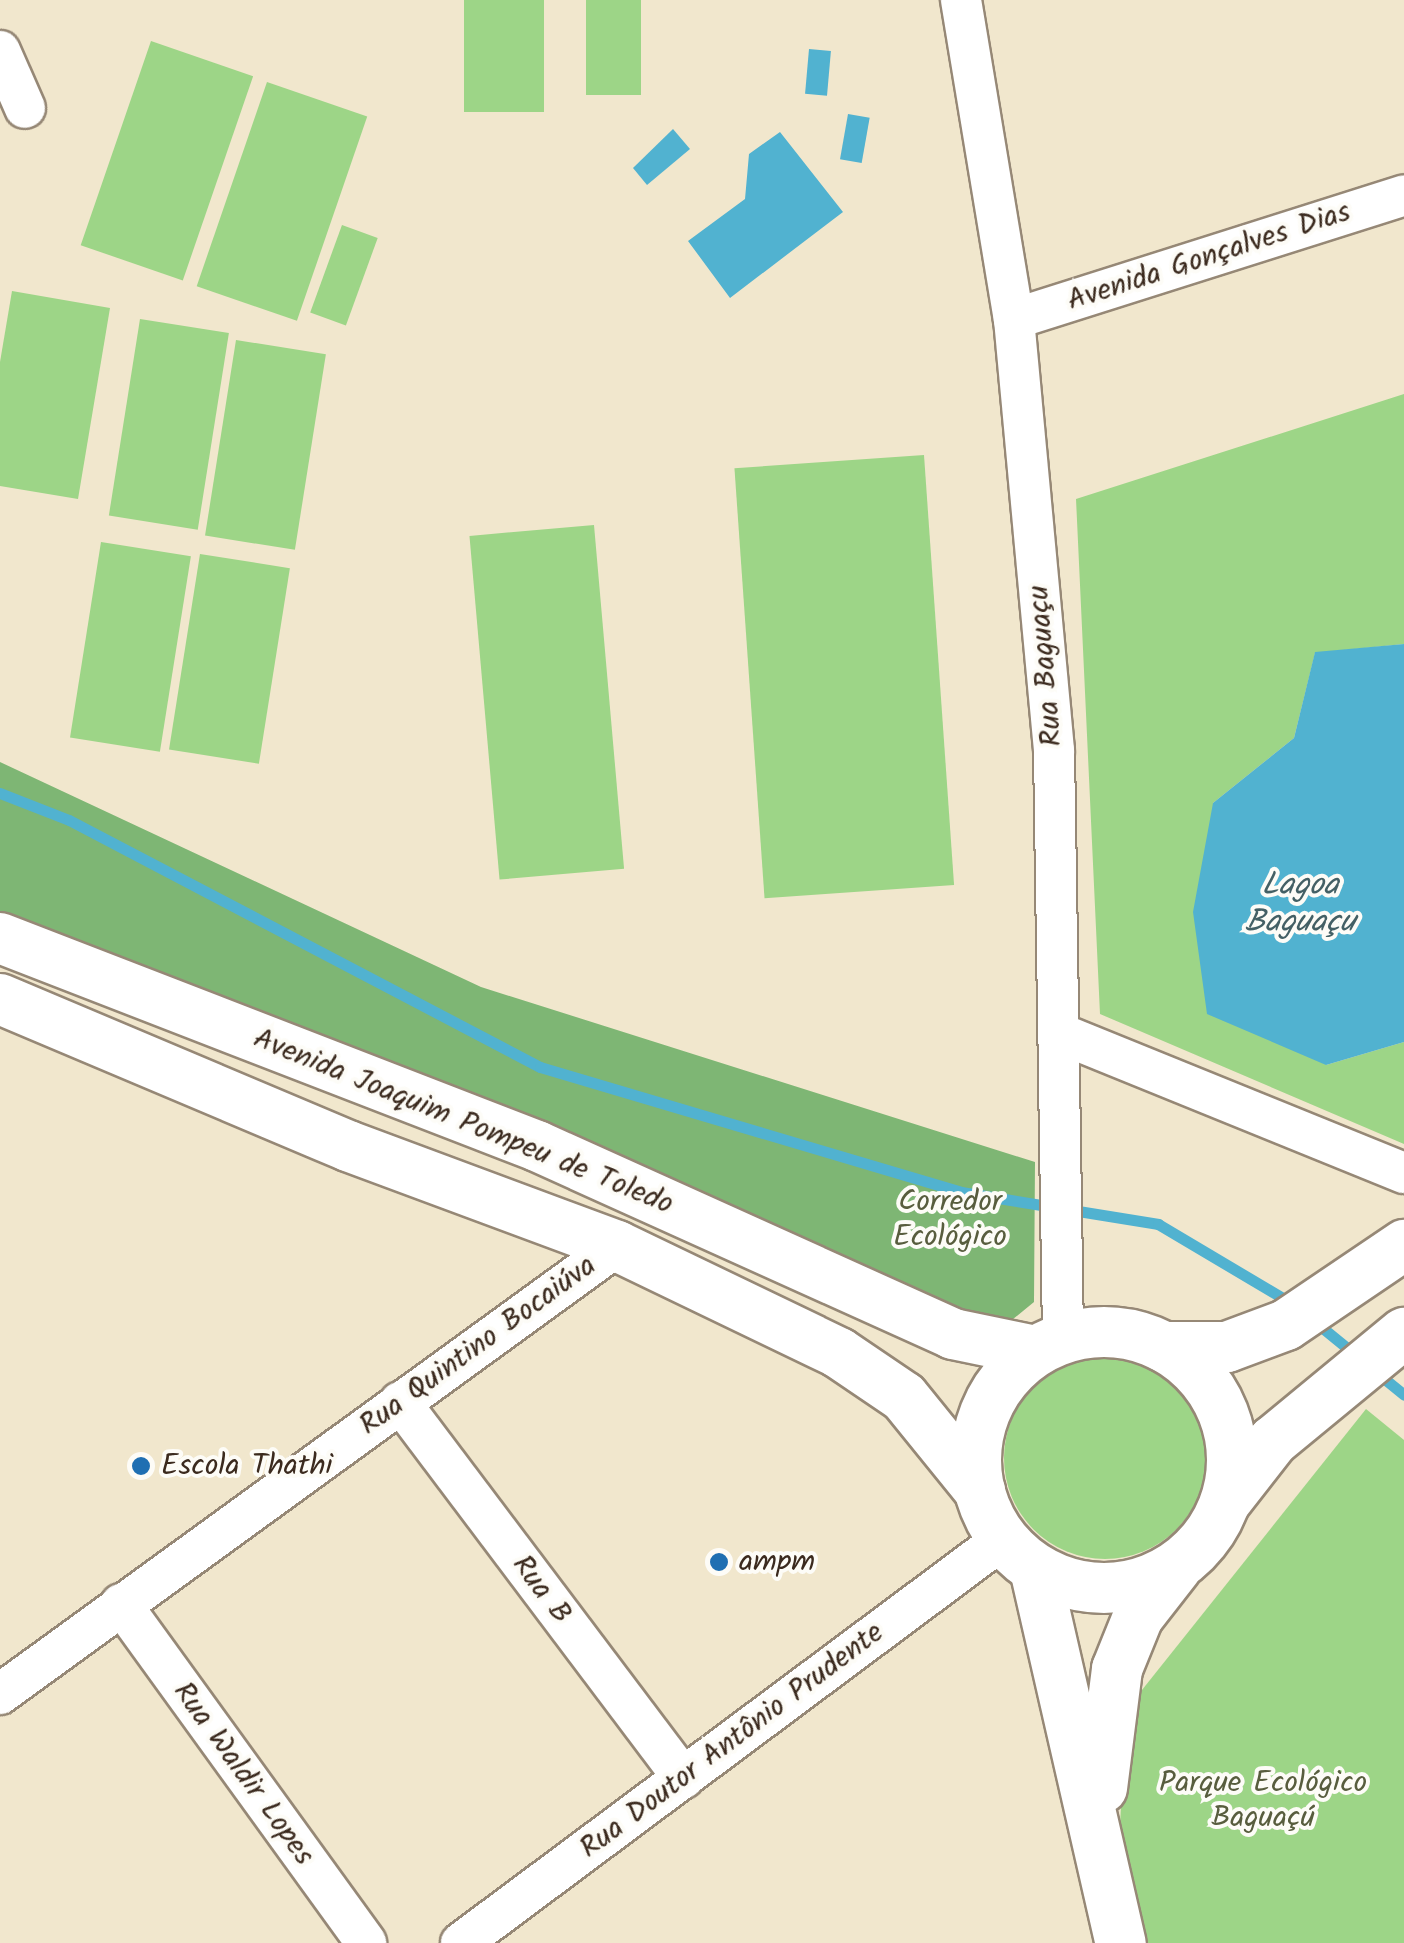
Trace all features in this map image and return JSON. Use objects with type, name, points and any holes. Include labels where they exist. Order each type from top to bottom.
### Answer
[{"type":"main road","name":"Avenida Joaquim Pompeu de Toledo","points":[[0,938],[537,1146],[953,1334],[1049,1345]]},
{"type":"main road","name":"Avenida Joaquim Pompeu de Toledo","points":[[0,999],[348,1146],[618,1246],[839,1353],[904,1397],[980,1492]]},
{"type":"main road","points":[[1122,1943],[1100,1828],[1019,1554],[980,1492],[984,1412],[1049,1345],[1114,1332],[1164,1347],[1227,1347],[1286,1326],[1404,1246]]},
{"type":"main road","points":[[1100,1828],[1117,1669],[1138,1617],[1228,1500],[1340,1380],[1398,1338]]},
{"type":"main road","points":[[1164,1347],[1200,1374],[1224,1412],[1234,1456],[1228,1500]]},
{"type":"main road","points":[[1019,1554],[1107,1589],[1178,1566]]},
{"type":"street","name":"Rua Baguaçu","points":[[960,0],[1014,319],[1054,750],[1062,1268],[1049,1345]]},
{"type":"street","points":[[0,51],[25,108]]},
{"type":"street","name":"Avenida Gonçalves Dias","points":[[1014,319],[1404,196]]},
{"type":"street","points":[[1059,1033],[1404,1174]]},
{"type":"street","name":"Rua Quintino Bocaiúva","points":[[0,1694],[618,1246]]},
{"type":"street","name":"Rua B","points":[[400,1402],[683,1778]]},
{"type":"street","name":"Rua Doutor Antônio Prudente","points":[[461,1943],[683,1778],[1019,1554]]},
{"type":"street","name":"Rua Waldir Lopes","points":[[121,1604],[366,1943]]},
{"type":"green space","points":[[464,0],[544,0],[544,112],[464,112]]},
{"type":"green space","points":[[586,0],[641,0],[641,95],[586,95]]},
{"type":"green space","points":[[151,41],[253,76],[183,280],[81,245]]},
{"type":"green space","points":[[267,82],[367,117],[297,321],[197,286]]},
{"type":"green space","points":[[342,225],[378,238],[346,325],[310,312]]},
{"type":"green space","points":[[12,291],[110,308],[78,499],[0,486],[0,362]]},
{"type":"green space","points":[[140,319],[229,333],[198,530],[109,516]]},
{"type":"green space","points":[[236,340],[326,354],[295,550],[205,536]]},
{"type":"green space","points":[[1404,394],[1404,644],[1315,653],[1294,738],[1213,803],[1326,1065],[1404,1042],[1404,1144],[1100,1014],[1076,499]]},
{"type":"green space","points":[[924,455],[954,885],[765,898],[734,468]]},
{"type":"green space","points":[[594,525],[624,869],[500,880],[469,536]]},
{"type":"green space","points":[[101,542],[191,556],[160,752],[70,738]]},
{"type":"green space","points":[[200,554],[290,568],[259,764],[169,750]]},
{"type":"green space","name":"Corredor Ecológico","points":[[0,762],[481,987],[1035,1162],[1034,1302],[1002,1328],[0,932]]},
{"type":"green space","points":[[1105,1357],[1144,1365],[1177,1386],[1198,1419],[1206,1458],[1198,1497],[1177,1530],[1144,1551],[1105,1559],[1066,1551],[1033,1530],[1012,1497],[1004,1458],[1012,1419],[1033,1386],[1066,1365]]},
{"type":"green space","name":"Parque Ecológico Baguaçú","points":[[1366,1409],[1404,1440],[1404,1943],[1143,1943],[1119,1845],[1126,1710]]},
{"type":"water","points":[[809,49],[831,51],[827,96],[805,94]]},
{"type":"water","points":[[848,114],[870,118],[862,163],[840,159]]},
{"type":"water","points":[[673,129],[690,149],[647,185],[633,168]]},
{"type":"water","points":[[780,132],[843,212],[730,298],[688,241],[745,199],[749,154]]},
{"type":"water","name":"Lagoa Baguaçu","points":[[1404,644],[1404,1042],[1326,1065],[1207,1014],[1193,912],[1213,803],[1294,738],[1315,652]]},
{"type":"waterway","points":[[0,793],[69,820],[540,1067],[961,1192],[1158,1224],[1296,1306]]},
{"type":"waterway","points":[[1314,1321],[1358,1357]]},
{"type":"waterway","points":[[1376,1372],[1404,1395]]},
{"type":"place","name":"Escola Thathi","points":[[141,1466]]},
{"type":"place","name":"ampm","points":[[719,1562]]}]
